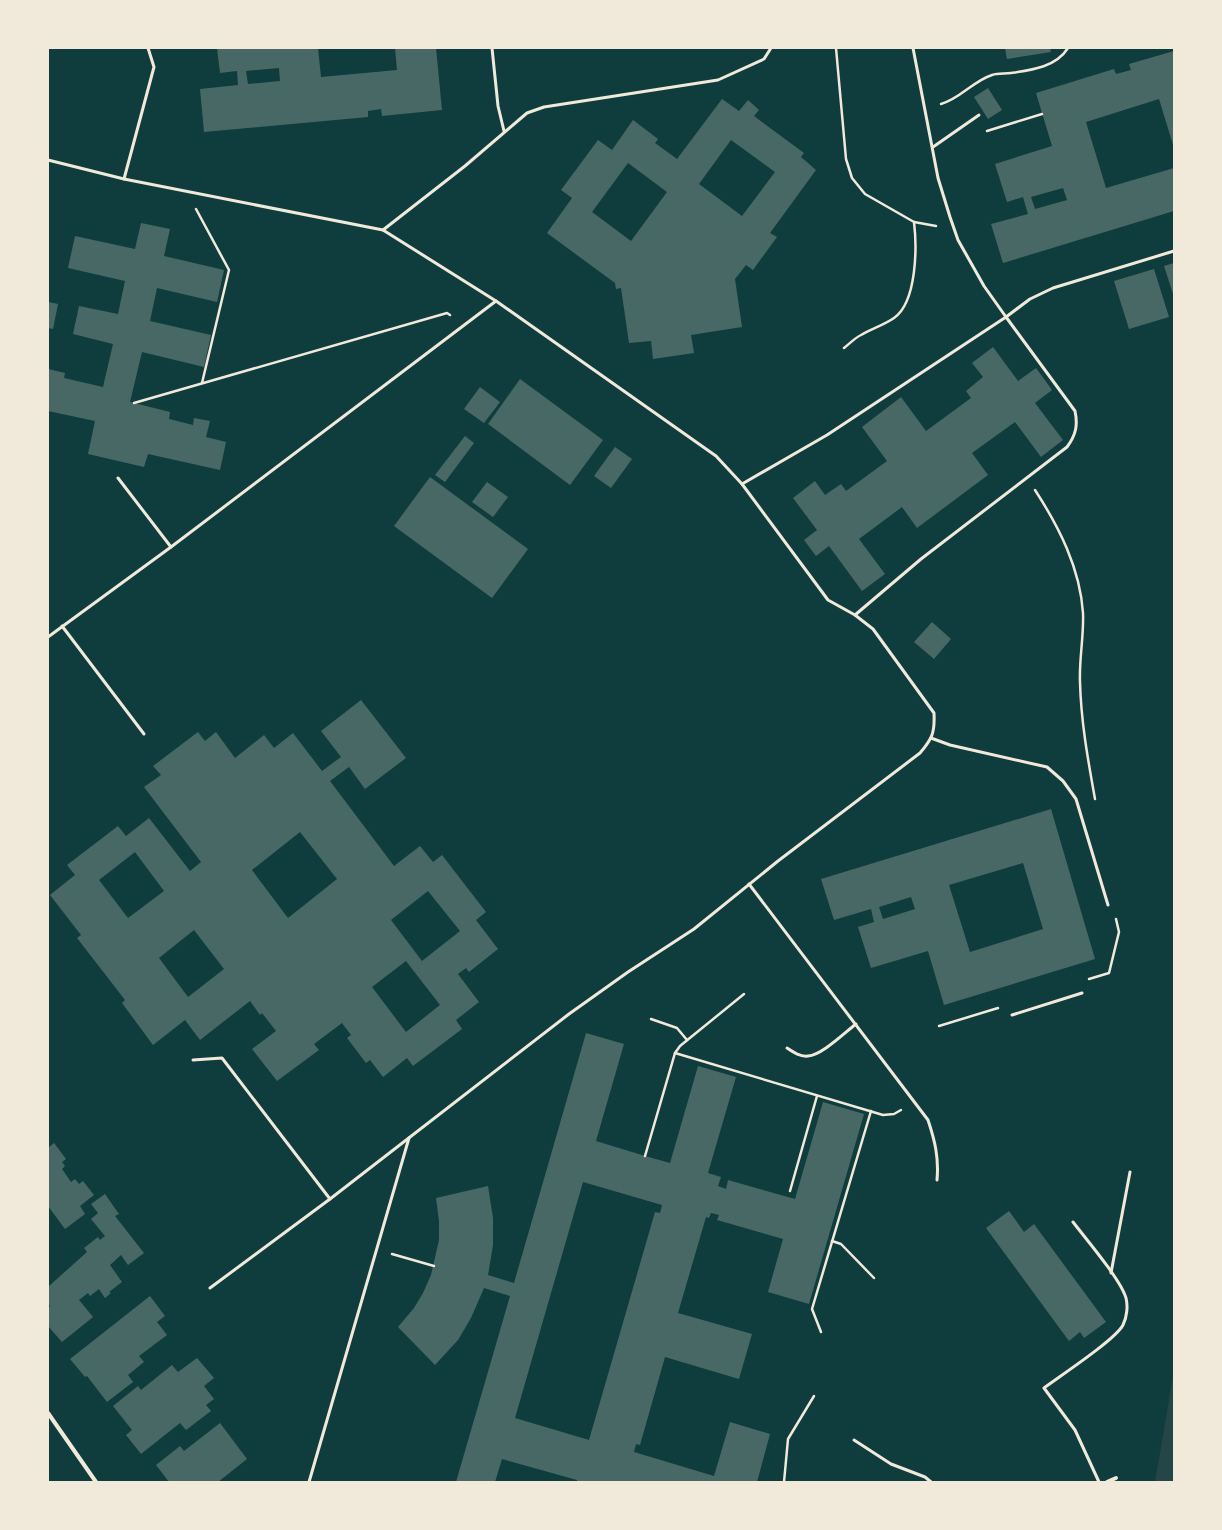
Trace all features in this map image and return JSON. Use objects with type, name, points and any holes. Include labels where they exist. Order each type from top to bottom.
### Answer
[{"type":"street","points":[[48,1413],[96,1482]]},
{"type":"street","points":[[1107,1482],[1116,1478]]},
{"type":"lane","points":[[124,179],[154,67],[148,48]]},
{"type":"lane","points":[[492,48],[498,106],[504,131]]},
{"type":"lane","points":[[383,230],[465,166],[504,131],[527,113],[544,107],[718,80],[764,59],[771,48]]},
{"type":"lane","points":[[855,615],[921,559],[1067,447],[1075,436],[1077,422],[1075,411],[984,286],[958,240],[938,178],[913,48]]},
{"type":"lane","points":[[932,147],[979,115]]},
{"type":"lane","points":[[48,160],[124,179],[383,230],[496,301],[716,456],[742,484],[828,600],[855,615],[873,629],[934,714],[934,727],[931,741],[920,753],[749,884],[694,929],[628,972],[569,1014],[330,1199],[210,1288]]},
{"type":"lane","points":[[742,484],[827,435],[1006,317],[1030,298],[1053,288],[1174,252]]},
{"type":"lane","points":[[48,637],[171,547],[496,301]]},
{"type":"lane","points":[[118,478],[171,547]]},
{"type":"lane","points":[[62,626],[144,734]]},
{"type":"lane","points":[[931,738],[950,745],[1047,767],[1063,781],[1076,799],[1108,905]]},
{"type":"lane","points":[[749,884],[928,1120],[936,1145],[938,1166],[937,1180]]},
{"type":"lane","points":[[1012,1015],[1082,993]]},
{"type":"lane","points":[[787,1048],[797,1054],[808,1056],[818,1053],[856,1024]]},
{"type":"lane","points":[[193,1060],[222,1058],[330,1199]]},
{"type":"lane","points":[[309,1482],[408,1138]]},
{"type":"lane","points":[[1111,1273],[1130,1172]]},
{"type":"lane","points":[[1073,1222],[1120,1284],[1126,1298],[1127,1312],[1122,1326],[1112,1337],[1044,1388],[1075,1430],[1100,1482]]},
{"type":"lane","points":[[854,1440],[891,1464],[925,1477],[931,1482]]},
{"type":"path","points":[[836,48],[846,159],[852,178],[865,194],[914,222],[935,226],[953,226]]},
{"type":"path","points":[[925,108],[945,103],[992,75],[1010,74],[1047,65],[1056,61],[1068,48]]},
{"type":"path","points":[[962,126],[969,133],[978,133],[1042,114]]},
{"type":"path","points":[[187,192],[229,270],[202,383]]},
{"type":"path","points":[[844,348],[860,335],[895,318],[906,303],[915,261],[916,241],[914,222]]},
{"type":"path","points":[[134,403],[447,313],[467,323]]},
{"type":"path","points":[[1028,478],[1056,522],[1077,576],[1083,613],[1080,680],[1082,731],[1095,803],[1079,808]]},
{"type":"path","points":[[1082,981],[1109,973],[1120,932],[1113,911],[1108,905]]},
{"type":"path","points":[[645,1156],[675,1053],[687,1040],[744,994]]},
{"type":"path","points":[[939,1026],[1005,1006]]},
{"type":"path","points":[[651,1019],[677,1028],[687,1040]]},
{"type":"path","points":[[675,1053],[883,1115],[894,1114],[914,1101]]},
{"type":"path","points":[[790,1191],[817,1096]]},
{"type":"path","points":[[821,1332],[812,1309],[871,1111]]},
{"type":"path","points":[[832,1241],[841,1244],[874,1278]]},
{"type":"path","points":[[398,1256],[434,1266]]},
{"type":"path","points":[[784,1482],[788,1439],[814,1396]]},
{"type":"shaded area","points":[[1174,1371],[1174,1482],[1155,1482]]},
{"type":"building","points":[[217,48],[318,48],[321,77],[397,70],[395,48],[436,48],[442,110],[382,116],[381,109],[368,111],[368,117],[204,132],[200,89],[238,85],[237,71],[220,73]],"holes":[[[279,68],[280,81],[248,84],[246,71]]]},
{"type":"building","points":[[1005,48],[1050,48],[1051,52],[1007,59]]},
{"type":"building","points":[[1174,51],[1174,148],[1159,99],[1086,122],[1106,188],[1174,168],[1174,211],[1003,263],[991,224],[1028,214],[1023,197],[1007,202],[995,164],[1052,146],[1036,93],[1114,69],[1116,74],[1131,70],[1129,64]],"holes":[[[1063,188],[1067,200],[1035,209],[1031,197]]]},
{"type":"building","points":[[988,88],[1002,110],[988,119],[974,97]]},
{"type":"building","points":[[722,99],[739,111],[748,100],[759,110],[754,116],[804,153],[801,157],[816,170],[770,233],[777,237],[753,270],[746,265],[735,279],[742,327],[691,335],[694,353],[653,359],[651,341],[629,343],[621,288],[616,289],[615,283],[547,233],[572,198],[561,190],[598,140],[612,150],[633,120],[658,139],[655,143],[677,159]],"holes":[[[731,140],[775,172],[742,216],[699,184]],[[628,163],[667,192],[631,241],[592,212]]]},
{"type":"building","points":[[141,223],[170,229],[164,256],[224,270],[217,302],[157,288],[150,321],[211,335],[204,367],[142,352],[130,402],[170,412],[169,419],[193,425],[194,418],[210,421],[206,437],[226,442],[220,470],[148,454],[144,467],[88,454],[95,421],[48,411],[48,369],[65,373],[64,378],[103,387],[113,344],[73,334],[79,306],[118,314],[125,281],[68,268],[75,236],[135,249]]},
{"type":"building","points":[[1174,263],[1174,297],[1164,266]]},
{"type":"building","points":[[1154,269],[1169,317],[1129,329],[1114,281]]},
{"type":"building","points":[[48,302],[58,304],[53,329],[48,328]]},
{"type":"building","points":[[993,347],[1018,381],[1036,368],[1052,390],[1035,403],[1063,440],[1041,457],[1015,422],[972,453],[988,475],[917,528],[902,507],[859,539],[885,574],[862,591],[829,546],[816,556],[804,540],[817,530],[793,498],[815,481],[825,495],[841,484],[846,491],[887,461],[862,427],[901,397],[926,431],[971,398],[966,391],[983,377],[972,363]]},
{"type":"building","points":[[520,379],[603,440],[570,485],[488,424]]},
{"type":"building","points":[[480,387],[500,402],[484,423],[464,409]]},
{"type":"building","points":[[465,436],[474,443],[445,482],[435,475]]},
{"type":"building","points":[[615,447],[632,459],[611,488],[594,476]]},
{"type":"building","points":[[430,477],[528,549],[492,598],[394,526]]},
{"type":"building","points":[[487,482],[508,497],[493,517],[472,502]]},
{"type":"building","points":[[932,622],[951,639],[934,659],[914,642]]},
{"type":"building","points":[[361,700],[406,758],[365,789],[349,767],[330,781],[394,866],[420,846],[433,862],[442,855],[486,912],[476,920],[498,949],[469,972],[466,968],[458,974],[479,1002],[456,1020],[462,1029],[413,1066],[407,1058],[383,1077],[370,1060],[366,1063],[347,1038],[351,1035],[342,1023],[314,1044],[319,1050],[277,1081],[252,1049],[276,1031],[262,1013],[260,1015],[250,1001],[200,1040],[185,1020],[153,1045],[122,1003],[125,1000],[77,938],[81,935],[50,895],[75,875],[67,865],[118,826],[126,836],[149,818],[190,871],[201,862],[144,787],[161,775],[153,766],[198,732],[205,741],[216,732],[235,758],[264,735],[274,748],[293,733],[322,771],[341,757],[321,731]],"holes":[[[300,832],[337,879],[288,918],[252,870]],[[135,852],[164,891],[128,918],[99,880]],[[428,891],[460,931],[422,961],[391,920]],[[194,930],[224,969],[188,997],[159,958]],[[406,961],[440,1005],[406,1032],[372,987]]]},
{"type":"building","points":[[1051,809],[1095,959],[944,1005],[928,951],[871,968],[858,927],[874,922],[871,909],[834,920],[821,879]],"holes":[[[1023,863],[1043,929],[970,952],[949,885]],[[911,897],[915,909],[883,919],[879,907]]]},
{"type":"building","points":[[586,1033],[624,1044],[596,1141],[645,1156],[670,1163],[698,1066],[736,1077],[708,1173],[721,1177],[718,1186],[726,1189],[728,1180],[795,1199],[823,1102],[864,1114],[809,1304],[768,1292],[783,1239],[717,1220],[719,1215],[711,1213],[709,1218],[706,1217],[678,1313],[752,1334],[739,1379],[665,1357],[640,1445],[636,1444],[634,1452],[714,1476],[730,1422],[770,1434],[757,1482],[577,1482],[577,1480],[502,1459],[495,1482],[456,1482],[510,1296],[484,1288],[471,1318],[458,1340],[435,1365],[398,1327],[414,1308],[431,1275],[439,1240],[439,1221],[436,1198],[488,1186],[493,1218],[493,1245],[488,1275],[514,1283]],"holes":[[[583,1182],[662,1205],[660,1213],[655,1212],[589,1440],[515,1418]]]},
{"type":"building","points":[[54,1143],[66,1159],[62,1162],[65,1166],[62,1169],[71,1182],[75,1179],[79,1184],[83,1181],[94,1195],[80,1206],[85,1214],[65,1229],[48,1206],[48,1148]]},
{"type":"building","points":[[105,1194],[119,1214],[115,1216],[144,1253],[128,1265],[121,1255],[110,1265],[122,1282],[109,1292],[111,1293],[105,1298],[99,1289],[90,1296],[88,1293],[79,1300],[93,1317],[62,1342],[48,1326],[48,1308],[50,1306],[48,1303],[48,1287],[87,1252],[84,1248],[98,1237],[100,1240],[105,1236],[91,1219],[98,1213],[91,1204]]},
{"type":"building","points":[[1009,1211],[1024,1232],[1034,1224],[1106,1322],[1084,1338],[1080,1332],[1069,1341],[986,1228]]},
{"type":"building","points":[[150,1296],[165,1316],[157,1322],[167,1335],[139,1356],[144,1362],[128,1375],[133,1382],[107,1402],[87,1376],[85,1377],[70,1359]]},
{"type":"building","points":[[197,1358],[214,1378],[204,1386],[214,1399],[206,1405],[211,1411],[186,1430],[180,1423],[141,1454],[126,1435],[132,1430],[113,1406],[138,1386],[141,1390],[172,1365],[178,1372]]},
{"type":"building","points":[[220,1423],[247,1459],[218,1482],[169,1482],[156,1465],[180,1446],[184,1451]]}]
